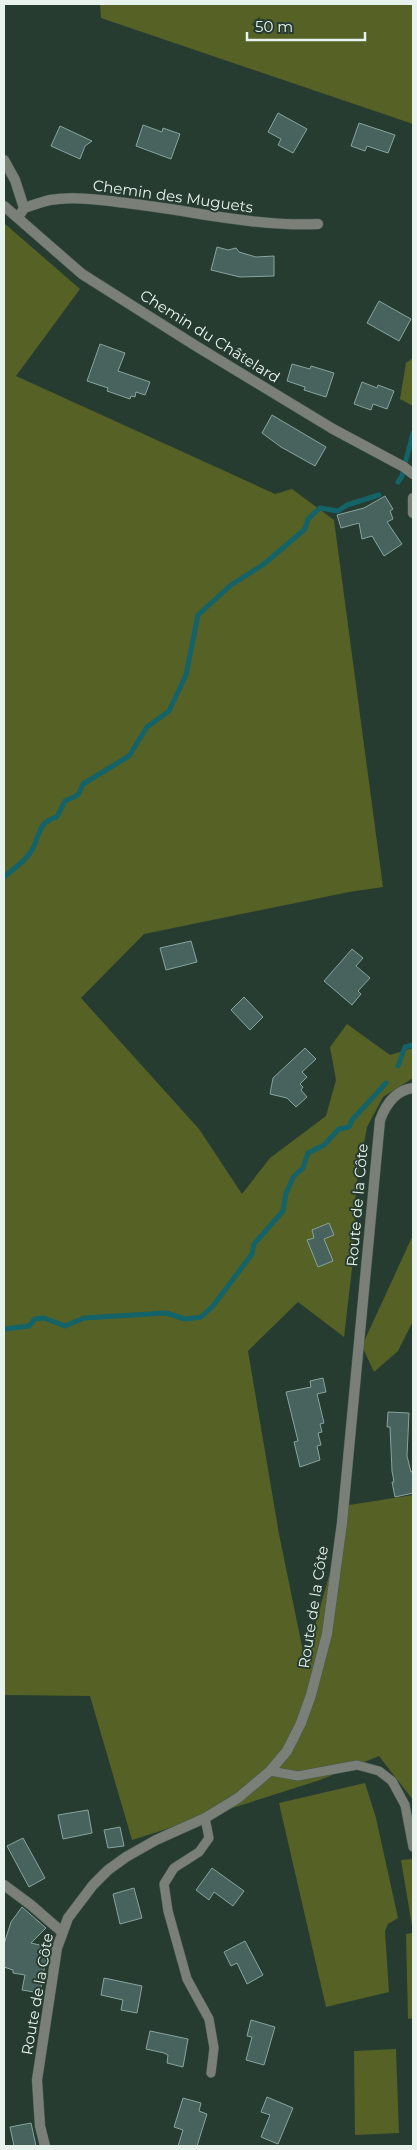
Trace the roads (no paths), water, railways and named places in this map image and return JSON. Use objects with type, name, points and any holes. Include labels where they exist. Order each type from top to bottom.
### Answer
[{"type":"street","points":[[4,160],[15,180],[21,213]]},
{"type":"street","name":"Chemin des Muguets","points":[[21,213],[51,200],[92,199],[172,208],[244,221],[288,226],[318,224]]},
{"type":"street","name":"Chemin du Châtelard","points":[[4,206],[21,213],[82,274],[333,429],[404,467],[413,474]]},
{"type":"street","points":[[413,498],[413,513]]},
{"type":"street","name":"Route de la Côte","points":[[45,2146],[40,2126],[37,2080],[58,1948],[68,1918],[93,1885],[108,1870],[126,1857],[156,1840],[206,1818],[238,1798],[270,1771],[287,1751],[301,1723],[321,1660],[327,1634],[342,1523],[380,1120],[384,1108],[392,1098],[405,1089],[413,1088]]},
{"type":"street","points":[[4,1885],[62,1932]]},
{"type":"lane","points":[[270,1771],[298,1776],[356,1765],[379,1771],[392,1781],[405,1805],[413,1848]]},
{"type":"lane","points":[[206,1818],[209,1838],[198,1852],[174,1868],[164,1884],[168,1911],[187,1979],[209,2019],[214,2048],[211,2072]]},
{"type":"waterway","points":[[398,482],[402,476],[413,433]]},
{"type":"waterway","points":[[4,877],[27,856],[42,827],[45,823],[57,817],[65,801],[78,795],[83,784],[129,756],[147,727],[169,711],[186,675],[198,615],[231,585],[264,564],[305,529],[308,519],[320,508],[338,511],[347,505],[379,495]]},
{"type":"waterway","points":[[398,1066],[405,1047],[413,1045]]},
{"type":"waterway","points":[[4,1329],[29,1326],[35,1319],[44,1318],[65,1326],[84,1318],[166,1313],[185,1319],[201,1317],[213,1306],[252,1254],[254,1244],[283,1211],[286,1193],[294,1176],[303,1168],[308,1153],[324,1145],[339,1129],[349,1127],[352,1120],[386,1083]]}]
